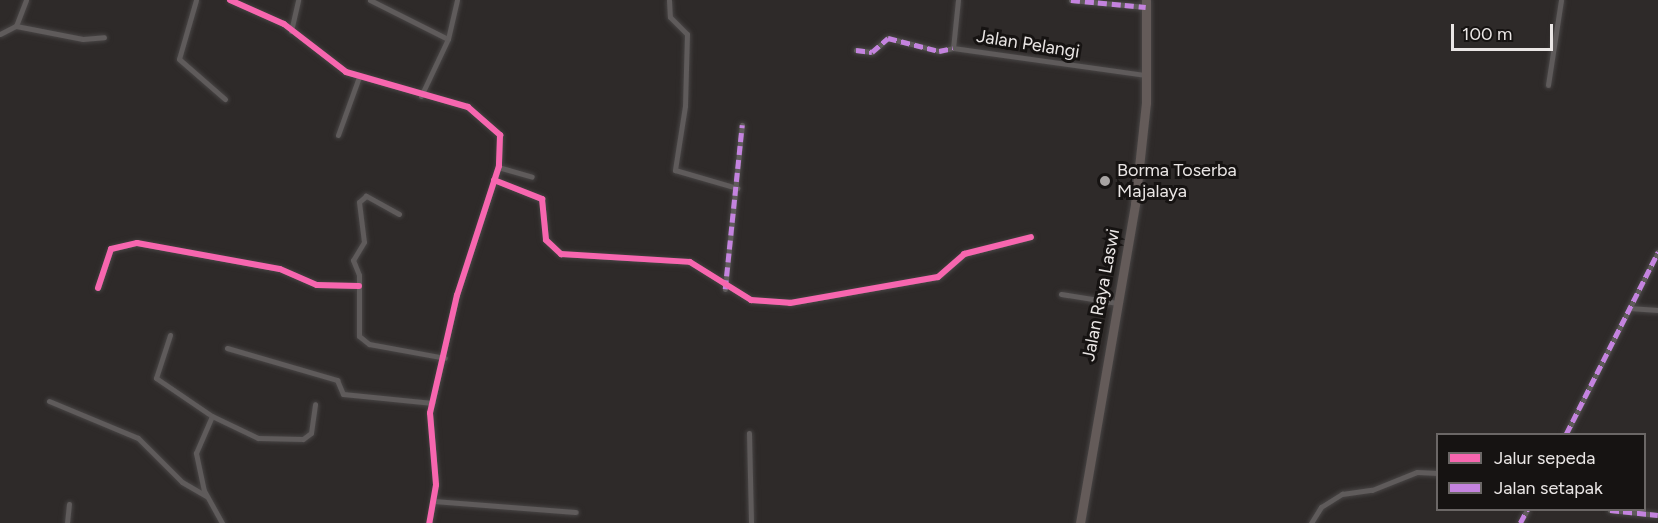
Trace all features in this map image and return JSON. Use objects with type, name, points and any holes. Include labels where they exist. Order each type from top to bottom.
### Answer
[{"type":"main road","name":"Jalan Raya Laswi","points":[[1080,523],[1135,204],[1146,75],[1146,3]]},
{"type":"street","points":[[16,26],[26,0]]},
{"type":"street","points":[[196,0],[179,59],[225,99]]},
{"type":"street","points":[[231,0],[291,31],[329,63],[359,76],[421,96],[468,107],[500,135],[498,167],[457,295],[445,358],[433,403],[432,501],[429,523]]},
{"type":"street","points":[[291,31],[298,0]]},
{"type":"street","points":[[370,0],[448,39]]},
{"type":"street","points":[[421,96],[448,39],[457,0]]},
{"type":"street","points":[[669,0],[670,17],[687,34],[686,106],[675,170],[737,188]]},
{"type":"street","name":"Jalan Pelangi","points":[[958,0],[953,48],[1146,75]]},
{"type":"street","points":[[1071,0],[1146,3]]},
{"type":"street","points":[[1548,85],[1561,0]]},
{"type":"street","points":[[0,34],[16,26],[83,39],[104,37]]},
{"type":"street","points":[[856,50],[872,52],[888,38],[939,51],[953,48]]},
{"type":"street","points":[[338,135],[359,76]]},
{"type":"street","points":[[726,289],[742,125]]},
{"type":"street","points":[[498,167],[532,177]]},
{"type":"street","points":[[494,180],[542,199],[546,240],[561,254],[690,262],[726,289],[751,300],[815,299],[938,276],[964,254],[1031,237]]},
{"type":"street","points":[[399,214],[361,197],[358,217],[364,242],[353,259],[359,286],[363,341],[445,358]]},
{"type":"street","points":[[98,288],[111,249],[137,243],[280,269],[317,285],[359,286]]},
{"type":"street","points":[[1567,433],[1658,252]]},
{"type":"street","points":[[1061,294],[1117,303]]},
{"type":"street","points":[[1629,308],[1658,309]]},
{"type":"street","points":[[170,335],[156,378],[212,416],[258,438],[303,439],[311,433],[315,405]]},
{"type":"street","points":[[227,348],[337,380],[343,394],[433,403]]},
{"type":"street","points":[[48,401],[138,438],[183,482],[206,496]]},
{"type":"street","points":[[212,416],[196,448],[206,496],[224,522]]},
{"type":"street","points":[[749,434],[751,523]]},
{"type":"street","points":[[1311,523],[1321,507],[1342,494],[1372,490],[1417,471],[1436,473]]},
{"type":"street","points":[[432,501],[576,512]]},
{"type":"street","points":[[67,523],[69,504]]},
{"type":"street","points":[[1620,511],[1658,515]]},
{"type":"marked path","points":[[1071,0],[1146,7]]},
{"type":"marked path","points":[[856,50],[872,52],[888,38],[939,51],[953,48]]},
{"type":"marked path","points":[[725,289],[742,125]]},
{"type":"marked path","points":[[1567,433],[1658,252]]},
{"type":"marked path","points":[[1520,523],[1526,511]]},
{"type":"marked path","points":[[1620,511],[1658,515]]},
{"type":"cycle path","points":[[230,0],[284,24],[346,72],[468,107],[500,135],[499,166],[457,295],[430,413],[436,485],[429,523]]},
{"type":"cycle path","points":[[494,180],[542,199],[546,240],[561,254],[690,262],[751,300],[790,303],[938,277],[964,254],[1031,237]]},
{"type":"cycle path","points":[[98,288],[111,249],[137,243],[280,269],[317,285],[359,286]]},
{"type":"place","name":"Borma Toserba Majalaya","points":[[1105,181]]}]
